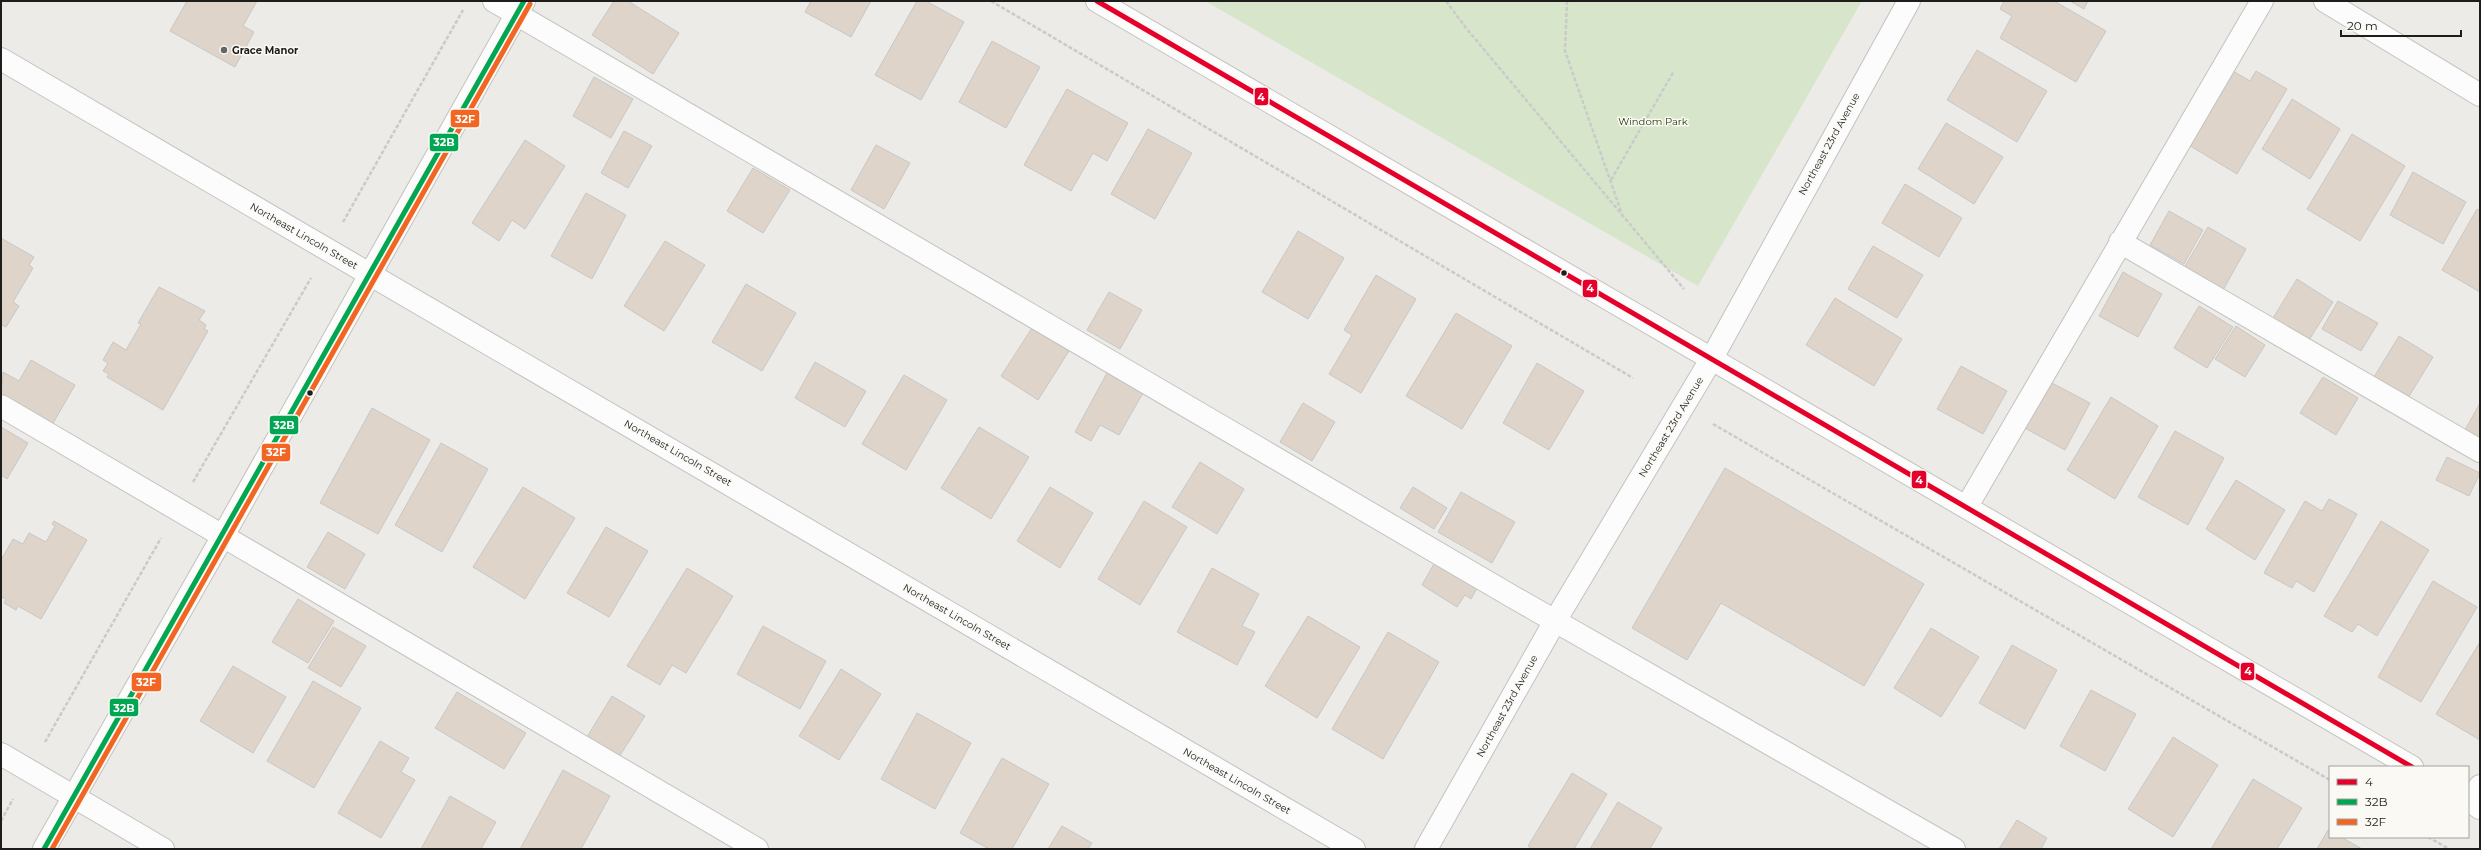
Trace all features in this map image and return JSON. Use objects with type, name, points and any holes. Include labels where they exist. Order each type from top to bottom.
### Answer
[{"type":"street","points":[[494,1],[520,8],[1555,621],[1954,849]]},
{"type":"street","points":[[1097,1],[2410,766]]},
{"type":"street","name":"Northeast 23rd Avenue","points":[[1426,849],[1555,621],[1712,358],[1908,1]]},
{"type":"street","points":[[1966,506],[2262,1]]},
{"type":"street","points":[[2325,1],[2480,94]]},
{"type":"street","points":[[44,849],[223,536],[520,8]]},
{"type":"street","name":"Northeast Lincoln Street","points":[[1,59],[1354,849]]},
{"type":"street","points":[[2120,242],[2480,451]]},
{"type":"street","points":[[1,406],[757,849]]},
{"type":"street","points":[[1,754],[164,849]]},
{"type":"path","points":[[991,1],[1633,378]]},
{"type":"path","points":[[1446,1],[1624,219],[1684,289]]},
{"type":"path","points":[[1567,1],[1565,51],[1624,219]]},
{"type":"path","points":[[1,821],[464,8]]},
{"type":"path","points":[[1610,180],[1674,71]]},
{"type":"path","points":[[1714,424],[2329,779]]},
{"type":"path","points":[[2430,838],[2449,849]]},
{"type":"green space","name":"Windom Park","points":[[1205,1],[1862,1],[1698,286]]},
{"type":"building","name":"Grace Manor","points":[[187,1],[257,1],[243,26],[254,32],[235,67],[170,31]]},
{"type":"building","points":[[614,1],[628,1],[679,33],[653,74],[592,35]]},
{"type":"building","points":[[811,1],[871,1],[851,37],[805,12]]},
{"type":"building","points":[[917,1],[926,1],[964,22],[921,100],[875,75]]},
{"type":"building","points":[[2004,1],[2054,1],[2106,31],[2076,82],[2000,38],[2012,16],[2000,9]]},
{"type":"building","points":[[2070,1],[2088,1],[2084,9]]},
{"type":"building","points":[[992,41],[1040,67],[1006,128],[959,102]]},
{"type":"building","points":[[1977,50],[2047,91],[2017,142],[1947,100]]},
{"type":"building","points":[[2231,70],[2250,81],[2256,71],[2287,89],[2237,174],[2187,144]]},
{"type":"building","points":[[594,77],[633,99],[611,138],[573,116]]},
{"type":"building","points":[[1067,89],[1128,123],[1107,161],[1093,153],[1071,191],[1024,165]]},
{"type":"building","points":[[2292,99],[2340,129],[2310,179],[2262,149]]},
{"type":"building","points":[[1946,123],[2003,157],[1974,204],[1918,169]]},
{"type":"building","points":[[1148,129],[1192,153],[1155,219],[1111,194]]},
{"type":"building","points":[[624,131],[652,146],[628,188],[601,173]]},
{"type":"building","points":[[2352,134],[2405,166],[2360,241],[2307,209]]},
{"type":"building","points":[[525,140],[565,166],[525,229],[512,220],[499,241],[472,223]]},
{"type":"building","points":[[876,145],[910,163],[884,209],[851,190]]},
{"type":"building","points":[[753,168],[790,190],[763,233],[727,211]]},
{"type":"building","points":[[2413,172],[2466,202],[2443,244],[2390,215]]},
{"type":"building","points":[[1905,184],[1962,218],[1939,257],[1882,223]]},
{"type":"building","points":[[586,193],[626,215],[592,279],[551,256]]},
{"type":"building","points":[[2477,209],[2480,211],[2480,292],[2442,270]]},
{"type":"building","points":[[2169,211],[2203,230],[2184,264],[2150,245]]},
{"type":"building","points":[[2208,227],[2246,249],[2223,290],[2184,268]]},
{"type":"building","points":[[1298,231],[1344,258],[1308,319],[1262,292]]},
{"type":"building","points":[[1,238],[34,257],[29,265],[33,268],[13,302],[19,306],[6,327],[2,325],[1,327]]},
{"type":"building","points":[[665,241],[705,265],[664,331],[624,306]]},
{"type":"building","points":[[1873,246],[1923,275],[1897,318],[1848,289]]},
{"type":"building","points":[[2123,272],[2162,294],[2138,337],[2099,316]]},
{"type":"building","points":[[1376,275],[1416,299],[1361,393],[1329,374],[1352,335],[1344,330]]},
{"type":"building","points":[[2297,279],[2333,302],[2309,340],[2273,318]]},
{"type":"building","points":[[746,284],[796,313],[762,371],[712,342]]},
{"type":"building","points":[[159,287],[205,311],[199,320],[206,325],[204,329],[208,331],[163,410],[107,377],[109,374],[103,371],[108,363],[103,360],[113,342],[126,350],[141,324],[138,323]]},
{"type":"building","points":[[1109,292],[1142,310],[1120,349],[1087,330]]},
{"type":"building","points":[[1835,298],[1902,339],[1874,386],[1806,345]]},
{"type":"building","points":[[2338,301],[2378,323],[2361,351],[2322,329]]},
{"type":"building","points":[[2199,306],[2233,327],[2207,368],[2174,348]]},
{"type":"building","points":[[1456,313],[1512,346],[1462,429],[1406,396]]},
{"type":"building","points":[[2236,326],[2265,345],[2245,377],[2215,359]]},
{"type":"building","points":[[1032,328],[1069,351],[1038,400],[1001,376]]},
{"type":"building","points":[[2399,336],[2433,357],[2408,398],[2374,377]]},
{"type":"building","points":[[31,360],[75,385],[52,425],[1,396],[3,372],[19,381]]},
{"type":"building","points":[[815,362],[866,391],[845,427],[795,398]]},
{"type":"building","points":[[1537,363],[1584,391],[1549,450],[1503,423]]},
{"type":"building","points":[[1961,366],[2007,391],[1983,434],[1937,409]]},
{"type":"building","points":[[1107,373],[1143,393],[1119,435],[1100,425],[1091,441],[1075,432]]},
{"type":"building","points":[[904,375],[947,400],[906,470],[862,444]]},
{"type":"building","points":[[2323,377],[2358,398],[2336,435],[2300,413]]},
{"type":"building","points":[[2048,381],[2090,403],[2065,450],[2023,427]]},
{"type":"building","points":[[2111,397],[2158,426],[2115,499],[2067,470]]},
{"type":"building","points":[[1303,403],[1335,422],[1312,461],[1280,442]]},
{"type":"building","points":[[2480,403],[2480,438],[2465,430]]},
{"type":"building","points":[[372,408],[430,440],[378,534],[320,503]]},
{"type":"building","points":[[1,427],[28,443],[7,479],[1,475]]},
{"type":"building","points":[[979,427],[1029,457],[991,519],[941,488]]},
{"type":"building","points":[[2175,431],[2224,458],[2188,525],[2138,497]]},
{"type":"building","points":[[441,443],[488,469],[442,552],[395,525]]},
{"type":"building","points":[[2447,457],[2480,473],[2469,496],[2436,480]]},
{"type":"building","points":[[1200,462],[1244,489],[1217,534],[1172,507]]},
{"type":"building","points":[[1725,468],[1924,584],[1864,686],[1721,603],[1687,660],[1632,628]]},
{"type":"building","points":[[2236,480],[2285,510],[2255,560],[2206,529]]},
{"type":"building","points":[[523,487],[575,518],[525,599],[473,567]]},
{"type":"building","points":[[1050,487],[1093,513],[1060,568],[1017,541]]},
{"type":"building","points":[[1413,487],[1447,508],[1434,529],[1400,508]]},
{"type":"building","points":[[1461,492],[1515,522],[1492,563],[1438,532]]},
{"type":"building","points":[[2329,499],[2357,514],[2314,592],[2296,581],[2292,588],[2264,573],[2305,501],[2322,511]]},
{"type":"building","points":[[1144,501],[1187,527],[1140,605],[1098,579]]},
{"type":"building","points":[[54,521],[87,540],[41,619],[18,606],[16,610],[4,603],[6,599],[1,597],[1,560],[13,539],[23,544],[29,533],[46,542],[55,526],[52,524]]},
{"type":"building","points":[[2381,521],[2429,550],[2377,636],[2358,624],[2352,632],[2324,616]]},
{"type":"building","points":[[606,527],[648,551],[609,617],[567,593]]},
{"type":"building","points":[[328,532],[365,554],[345,589],[307,567]]},
{"type":"building","points":[[1435,562],[1477,588],[1471,599],[1465,595],[1457,607],[1422,585]]},
{"type":"building","points":[[687,568],[733,596],[686,673],[672,665],[660,685],[627,666]]},
{"type":"building","points":[[1212,568],[1259,594],[1242,626],[1255,632],[1237,665],[1177,632]]},
{"type":"building","points":[[2433,581],[2477,607],[2421,702],[2378,677]]},
{"type":"building","points":[[298,599],[334,621],[308,663],[272,642]]},
{"type":"building","points":[[1308,616],[1360,647],[1317,718],[1265,686]]},
{"type":"building","points":[[763,626],[826,661],[800,709],[737,674]]},
{"type":"building","points":[[333,627],[366,646],[341,687],[308,668]]},
{"type":"building","points":[[1931,628],[1979,657],[1941,717],[1894,688]]},
{"type":"building","points":[[1388,632],[1439,662],[1383,759],[1332,729]]},
{"type":"building","points":[[2480,642],[2480,740],[2436,714]]},
{"type":"building","points":[[2012,645],[2057,670],[2025,729],[1979,703]]},
{"type":"building","points":[[233,666],[286,697],[253,753],[200,721]]},
{"type":"building","points":[[841,669],[881,694],[839,760],[799,736]]},
{"type":"building","points":[[313,681],[361,708],[314,788],[267,761]]},
{"type":"building","points":[[2091,690],[2136,714],[2105,771],[2060,746]]},
{"type":"building","points":[[457,692],[526,733],[504,769],[435,728]]},
{"type":"building","points":[[612,696],[645,716],[619,757],[587,737]]},
{"type":"building","points":[[917,713],[971,743],[935,809],[881,779]]},
{"type":"building","points":[[2173,737],[2218,765],[2173,837],[2128,809]]},
{"type":"building","points":[[380,741],[409,758],[401,772],[415,780],[381,838],[338,813]]},
{"type":"building","points":[[1002,758],[1049,784],[1012,849],[989,849],[960,833]]},
{"type":"building","points":[[563,770],[610,796],[581,849],[520,849]]},
{"type":"building","points":[[1572,773],[1607,794],[1574,849],[1533,849],[1528,846]]},
{"type":"building","points":[[2253,779],[2302,808],[2277,849],[2211,849]]},
{"type":"building","points":[[450,796],[496,822],[481,849],[421,849]]},
{"type":"building","points":[[1618,802],[1662,828],[1650,849],[1590,849]]},
{"type":"building","points":[[2017,820],[2047,838],[2041,849],[1999,849]]},
{"type":"building","points":[[1062,826],[1092,843],[1088,849],[1048,849]]},
{"type":"building","points":[[2328,830],[2329,838],[2343,838],[2362,849],[2317,849]]},
{"type":"transit line","name":"32B","points":[[44,849],[524,1]]},
{"type":"transit line","name":"4","points":[[1097,1],[2410,766]]},
{"type":"transit line","name":"32F","points":[[52,849],[530,4]]},
{"type":"place","name":"Grace Manor","points":[[224,50]]}]
